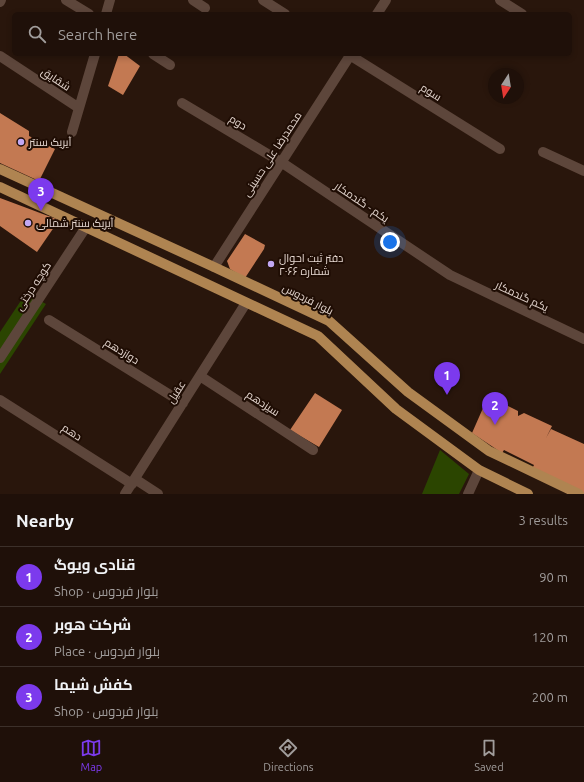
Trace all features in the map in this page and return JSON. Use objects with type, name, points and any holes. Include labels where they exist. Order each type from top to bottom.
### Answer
[{"type":"main road","name":"بلوار فردوس","points":[[0,168],[214,266],[329,321],[408,392],[489,451],[579,494]]},
{"type":"main road","points":[[0,187],[318,336],[396,409],[479,470],[528,494]]},
{"type":"street","points":[[66,0],[86,12]]},
{"type":"street","points":[[107,12],[110,0]]},
{"type":"street","points":[[193,0],[205,8]]},
{"type":"street","points":[[263,0],[282,12]]},
{"type":"street","points":[[378,12],[386,0]]},
{"type":"street","points":[[500,0],[519,12]]},
{"type":"street","name":"شقایق","points":[[0,56],[79,108]]},
{"type":"street","points":[[72,132],[94,56]]},
{"type":"street","points":[[156,56],[170,65]]},
{"type":"street","name":"محمدرضا علی حسینی","points":[[214,266],[349,56]]},
{"type":"street","name":"سوم","points":[[353,56],[500,149]]},
{"type":"street","name":"دوم","points":[[182,103],[281,162]]},
{"type":"street","points":[[543,152],[584,171]]},
{"type":"street","name":"یکم - گندمکار","points":[[281,162],[450,275]]},
{"type":"street","name":"کوچه درختی","points":[[0,358],[86,227]]},
{"type":"street","name":"یکم گندمکار","points":[[450,275],[584,339]]},
{"type":"street","name":"عقیل","points":[[125,494],[246,303]]},
{"type":"street","name":"دوازدهم","points":[[49,320],[183,403]]},
{"type":"street","name":"سیزدهم","points":[[200,376],[313,450]]},
{"type":"street","name":"دهم","points":[[0,400],[133,482],[158,494]]},
{"type":"street","points":[[468,494],[479,470]]},
{"type":"green space","points":[[26,293],[46,304],[0,374],[0,332]]},
{"type":"green space","points":[[440,450],[469,474],[459,494],[422,494]]},
{"type":"building","points":[[118,56],[127,56],[140,66],[123,95],[108,86]]},
{"type":"building","name":"آیریک سنتر","points":[[0,113],[29,131],[29,136],[55,149],[39,181],[0,163]]},
{"type":"building","name":"آیریک سنتر شمالی","points":[[0,198],[59,220],[37,252],[0,226]]},
{"type":"building","points":[[245,234],[265,245],[264,249],[245,278],[230,269],[227,261]]},
{"type":"building","points":[[315,393],[342,410],[319,447],[290,430]]},
{"type":"building","points":[[492,398],[518,411],[518,416],[524,413],[552,426],[546,438],[551,429],[584,444],[584,494],[532,469],[534,465],[504,450],[502,453],[472,433],[487,399]]},
{"type":"place","name":"آیریک سنتر","points":[[21,142]]},
{"type":"place","name":"کفش شیما","points":[[41,211]]},
{"type":"place","name":"آیریک سنتر شمالی","points":[[28,223]]},
{"type":"place","name":"دفتر ثبت احوال شماره ۲۰۶۶","points":[[271,264]]},
{"type":"place","name":"قنادی ویوگ","points":[[447,395]]},
{"type":"place","name":"شرکت هوبر","points":[[495,425]]}]
